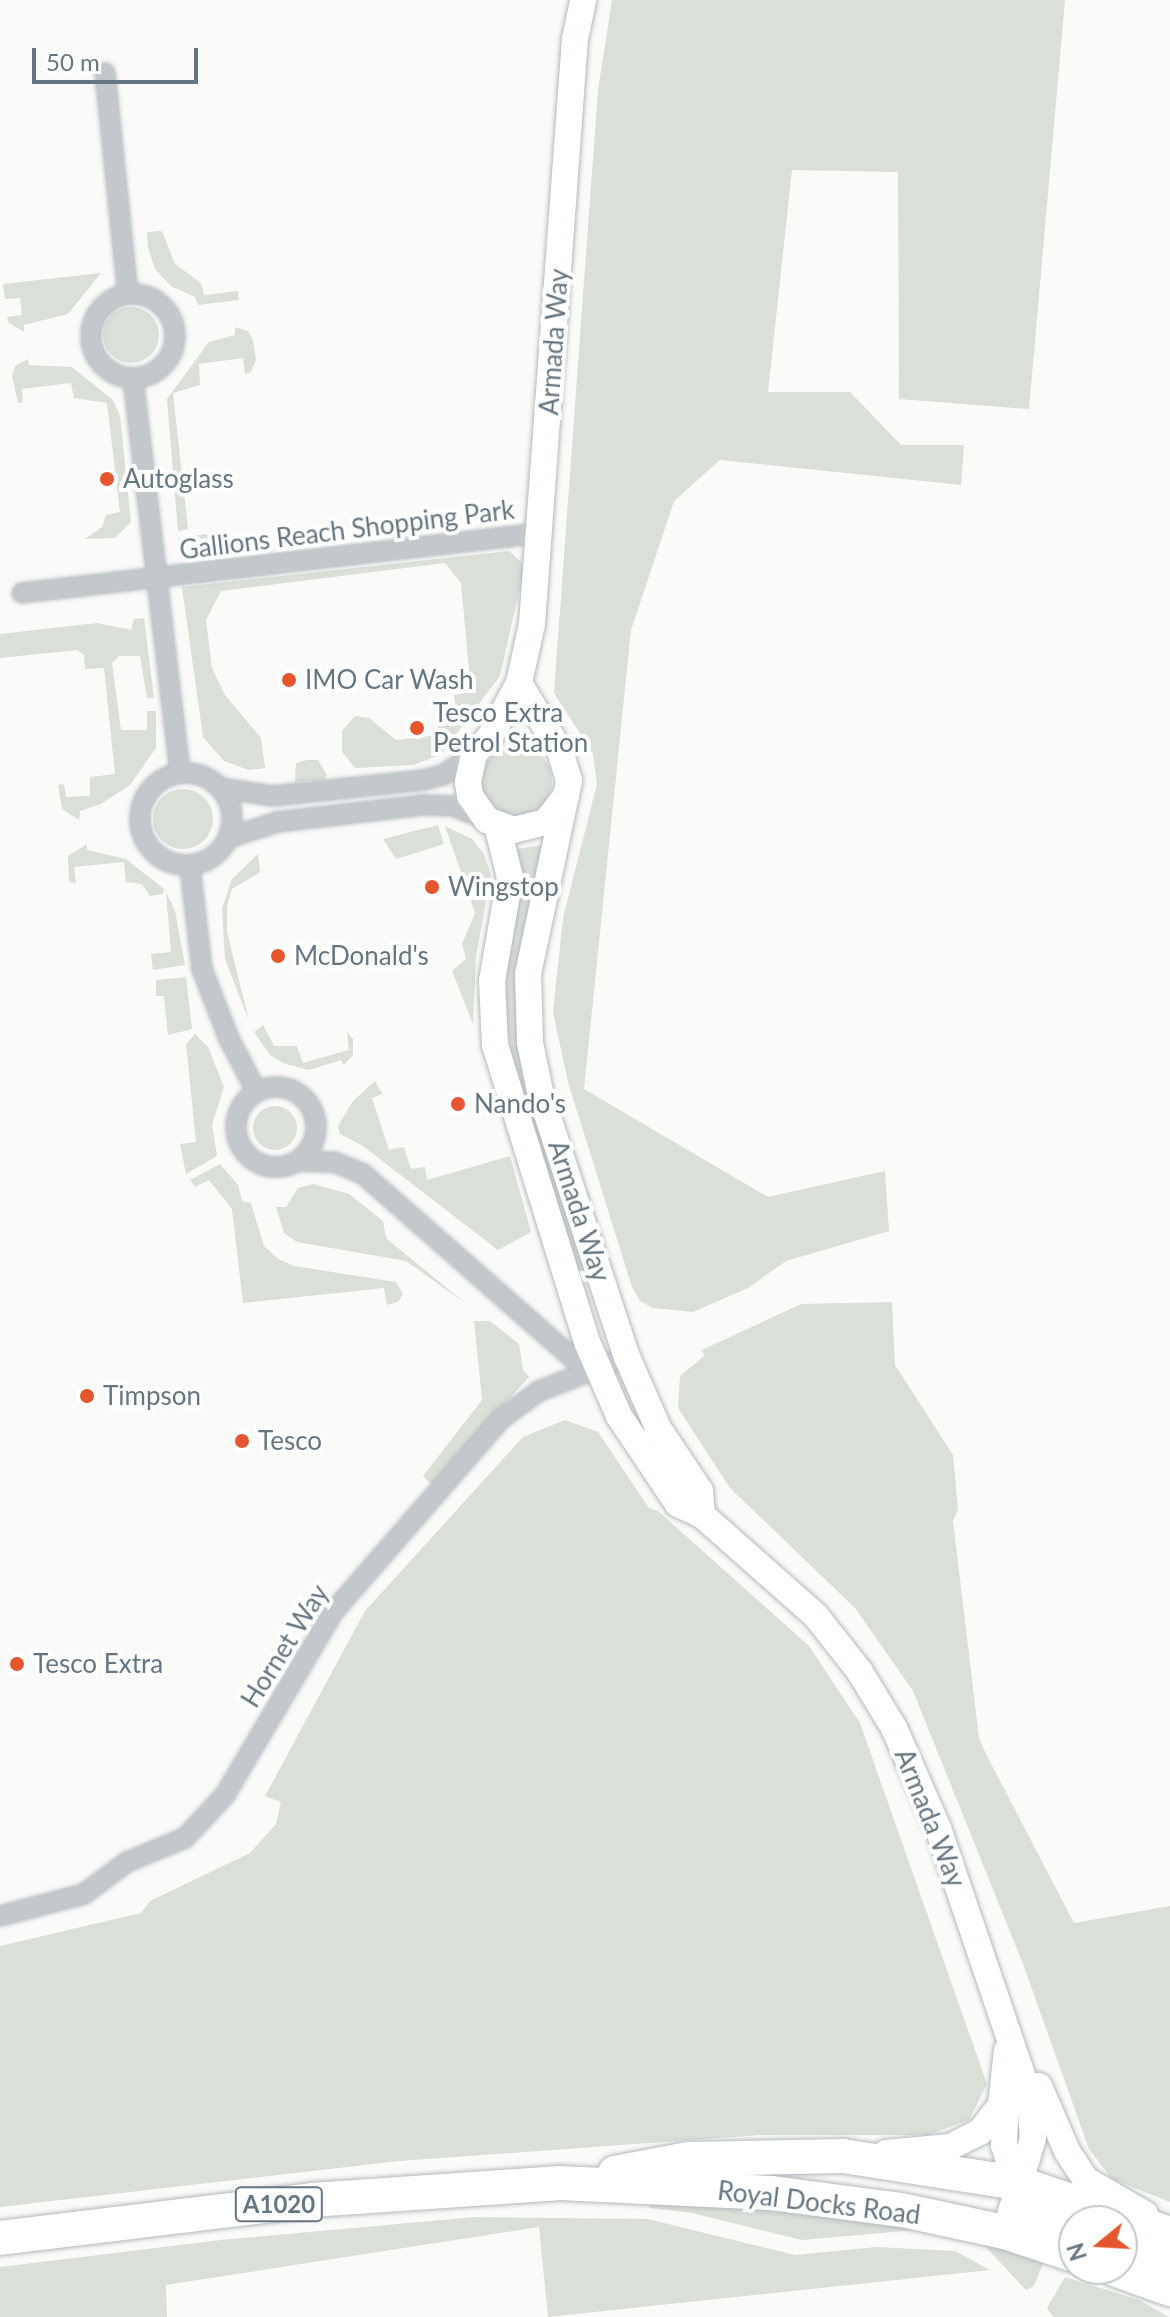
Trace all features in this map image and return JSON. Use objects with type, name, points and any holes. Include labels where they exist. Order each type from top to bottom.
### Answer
[{"type":"highway","name":"Royal Docks Road","points":[[560,2183],[689,2159],[843,2156],[1017,2183],[1170,2234]]},
{"type":"highway","name":"Royal Docks Road","points":[[0,2238],[342,2197],[560,2183],[772,2193],[902,2210],[1005,2232],[1058,2236]]},
{"type":"highway","points":[[1138,2251],[1170,2262]]},
{"type":"highway","points":[[1138,2278],[1170,2289]]},
{"type":"street","name":"Armada Way","points":[[583,0],[573,68],[532,624],[519,683],[482,745],[468,782],[470,796],[492,822],[510,877],[492,981],[495,1045],[535,1188],[592,1369],[639,1452],[678,1504],[702,1515],[816,1616],[878,1700],[938,1828],[1008,2031],[1034,2119],[1005,2232]]},
{"type":"street","points":[[105,73],[128,294]]},
{"type":"street","points":[[128,294],[152,298],[174,328],[165,362],[133,378],[110,370],[91,338],[105,304],[128,294]]},
{"type":"street","name":"Gallions Reach Shopping Park","points":[[133,378],[180,773]]},
{"type":"street","name":"Gallions Reach Shopping Park","points":[[22,593],[541,533]]},
{"type":"street","name":"Armada Way","points":[[519,683],[567,765],[566,796],[532,941],[530,1043],[541,1096],[627,1357],[658,1428],[700,1491],[702,1515]]},
{"type":"street","points":[[220,788],[232,812],[228,838],[213,857],[190,866],[176,865],[151,850],[140,824],[145,797],[166,777],[180,773],[194,774],[220,788],[273,796],[423,780],[443,775],[509,729],[531,730],[550,739]]},
{"type":"street","points":[[228,838],[277,822],[423,805],[453,806],[514,830],[546,822],[566,796]]},
{"type":"street","points":[[190,866],[202,969],[229,1039],[257,1092]]},
{"type":"street","points":[[257,1092],[292,1090],[310,1105],[316,1129],[307,1153],[298,1161]]},
{"type":"street","points":[[257,1092],[236,1121],[240,1145],[269,1167],[298,1161],[334,1162],[363,1174],[592,1369]]},
{"type":"street","name":"Hornet Way","points":[[0,1916],[84,1894],[127,1862],[185,1838],[225,1795],[294,1674],[370,1567],[502,1418],[539,1391],[627,1357]]},
{"type":"street","points":[[1008,2031],[1004,2145],[1025,2213],[1058,2230]]},
{"type":"street","points":[[1008,2031],[1086,2180],[1170,2227]]},
{"type":"street","points":[[843,2156],[934,2150],[970,2140],[995,2116],[1005,2089]]},
{"type":"shaded area","points":[[612,0],[1065,0],[1029,409],[899,399],[898,172],[792,170],[768,392],[850,392],[901,445],[964,445],[961,485],[720,460],[674,501],[631,630],[584,1089],[768,1197],[885,1171],[889,1231],[786,1261],[748,1288],[693,1312],[653,1308],[640,1301],[632,1287],[568,1082],[553,1012],[563,918],[597,784],[593,754],[554,693],[598,90]]},
{"type":"shaded area","points":[[162,231],[175,264],[201,283],[204,295],[238,291],[239,300],[198,305],[195,297],[171,286],[155,269],[148,247],[147,232]]},
{"type":"shaded area","points":[[101,273],[68,314],[24,325],[24,332],[9,323],[7,317],[22,315],[20,298],[5,299],[3,284]]},
{"type":"shaded area","points":[[131,307],[151,315],[159,335],[151,355],[131,363],[111,355],[103,335],[111,315]]},
{"type":"shaded area","points":[[235,327],[248,331],[253,340],[256,360],[251,372],[245,374],[243,358],[199,364],[200,385],[173,393],[188,529],[178,531],[167,399],[209,342],[235,335]]},
{"type":"shaded area","points":[[28,359],[29,365],[72,367],[113,400],[120,416],[131,522],[115,538],[85,539],[102,527],[106,515],[120,512],[107,403],[74,398],[71,383],[22,389],[23,402],[18,403],[12,376],[15,366]]},
{"type":"shaded area","points":[[207,534],[210,555],[181,559],[178,538]]},
{"type":"shaded area","points":[[509,551],[525,565],[500,676],[441,754],[414,765],[355,768],[342,752],[342,731],[355,716],[369,718],[396,740],[439,735],[437,715],[457,713],[454,695],[471,692],[461,583],[445,563],[221,591],[206,620],[212,668],[225,695],[261,738],[265,768],[249,770],[224,761],[203,737],[182,587]]},
{"type":"shaded area","points":[[144,618],[154,698],[147,698],[140,656],[119,656],[112,663],[121,730],[147,730],[147,711],[156,711],[156,748],[130,785],[101,804],[80,811],[79,820],[62,809],[58,785],[64,784],[66,797],[90,796],[90,777],[115,774],[104,668],[85,669],[84,655],[77,650],[0,658],[0,634],[97,623],[131,630],[134,619]]},
{"type":"shaded area","points":[[517,746],[542,756],[552,781],[542,806],[517,816],[492,806],[482,781],[492,756]]},
{"type":"shaded area","points":[[318,760],[327,775],[324,780],[295,782],[296,763]]},
{"type":"shaded area","points":[[183,789],[204,798],[213,819],[204,840],[183,849],[162,840],[153,819],[162,798]]},
{"type":"shaded area","points":[[438,825],[444,844],[396,859],[383,839]]},
{"type":"shaded area","points":[[445,826],[472,839],[484,854],[491,875],[476,957],[473,1024],[452,971],[466,959],[462,944],[475,913]]},
{"type":"shaded area","points":[[87,844],[87,850],[126,859],[164,889],[163,894],[150,896],[142,884],[126,882],[124,862],[74,867],[76,883],[69,882],[68,856]]},
{"type":"shaded area","points":[[542,845],[517,968],[517,1040],[588,1274],[579,1277],[516,1085],[507,1024],[506,973],[524,877],[517,849]]},
{"type":"shaded area","points":[[258,854],[260,872],[232,889],[227,906],[227,932],[249,1021],[225,959],[222,909],[232,879]]},
{"type":"shaded area","points":[[166,892],[175,911],[185,965],[153,970],[151,954],[171,952]]},
{"type":"shaded area","points":[[186,977],[192,1029],[168,1035],[164,996],[156,996],[156,980]]},
{"type":"shaded area","points":[[263,1025],[274,1046],[297,1046],[303,1063],[349,1050],[347,1032],[353,1039],[353,1055],[344,1065],[341,1060],[309,1070],[283,1063],[270,1055],[254,1032]]},
{"type":"shaded area","points":[[195,1034],[208,1047],[224,1087],[212,1125],[217,1156],[186,1174],[180,1144],[196,1142],[186,1044]]},
{"type":"shaded area","points":[[375,1081],[382,1094],[372,1098],[389,1150],[404,1147],[411,1169],[425,1167],[427,1180],[510,1156],[531,1232],[498,1250],[363,1146],[340,1134],[338,1126],[353,1101]]},
{"type":"shaded area","points":[[275,1106],[291,1112],[297,1128],[291,1144],[275,1150],[259,1144],[253,1128],[259,1112]]},
{"type":"shaded area","points":[[220,1164],[238,1185],[242,1201],[251,1203],[264,1246],[278,1259],[294,1266],[396,1282],[403,1294],[398,1302],[387,1305],[384,1288],[243,1303],[232,1209],[209,1180],[195,1187],[190,1180]]},
{"type":"shaded area","points":[[313,1184],[349,1194],[383,1221],[386,1238],[465,1303],[406,1261],[297,1242],[284,1233],[276,1207],[286,1207],[298,1188]]},
{"type":"shaded area","points":[[892,1302],[895,1365],[953,1455],[958,1510],[953,1521],[979,1738],[986,1754],[1074,1923],[1170,1906],[1170,2202],[1112,2179],[1089,2149],[1023,1964],[913,1691],[855,1608],[730,1488],[678,1408],[680,1376],[704,1356],[702,1350],[801,1304]]},
{"type":"shaded area","points":[[474,1321],[490,1321],[519,1344],[523,1370],[529,1377],[431,1484],[423,1476],[482,1400]]},
{"type":"shaded area","points":[[565,1420],[598,1432],[649,1508],[658,1511],[809,1646],[860,1723],[987,2084],[969,2120],[928,2135],[760,2135],[399,2161],[0,2207],[0,1946],[141,1913],[150,1901],[250,1853],[276,1824],[281,1802],[265,1796],[365,1611],[523,1437]]},
{"type":"shaded area","points":[[650,2203],[861,2216],[936,2229],[978,2240],[928,2229],[802,2240],[692,2213],[650,2208]]},
{"type":"shaded area","points":[[475,2217],[648,2219],[795,2255],[876,2247],[955,2251],[990,2270],[548,2317],[539,2227],[166,2285],[167,2317],[0,2317],[0,2267],[221,2240]]},
{"type":"shaded area","points":[[980,2241],[1045,2259],[1034,2286],[1026,2290]]},
{"type":"shaded area","points":[[1060,2285],[1091,2285],[1139,2300],[1169,2317],[1053,2317],[1047,2308]]},
{"type":"place","name":"Autoglass","points":[[107,479]]},
{"type":"place","name":"IMO Car Wash","points":[[289,680]]},
{"type":"place","name":"Tesco Extra Petrol Station","points":[[417,728]]},
{"type":"place","name":"Wingstop","points":[[432,887]]},
{"type":"place","name":"McDonald's","points":[[278,956]]},
{"type":"place","name":"Nando's","points":[[458,1104]]},
{"type":"place","name":"Timpson","points":[[87,1396]]},
{"type":"place","name":"Tesco","points":[[242,1441]]},
{"type":"place","name":"Tesco Extra","points":[[17,1664]]}]
